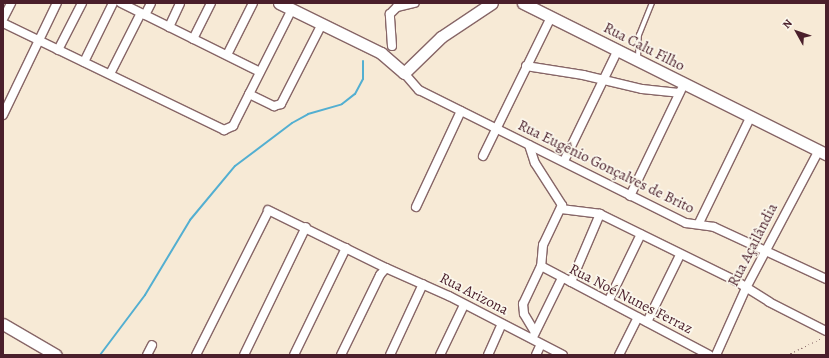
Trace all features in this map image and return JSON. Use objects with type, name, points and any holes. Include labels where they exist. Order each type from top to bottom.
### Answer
[{"type":"street","points":[[3,19],[11,3]]},
{"type":"street","points":[[3,115],[56,3]]},
{"type":"street","points":[[58,50],[82,3]]},
{"type":"street","points":[[84,62],[113,3]]},
{"type":"street","points":[[121,3],[260,72]]},
{"type":"street","points":[[110,74],[143,14],[151,3]]},
{"type":"street","points":[[169,26],[180,3]]},
{"type":"street","points":[[193,39],[211,3]]},
{"type":"street","points":[[226,55],[253,3]]},
{"type":"street","points":[[279,3],[381,53],[404,73],[441,37],[492,3]]},
{"type":"street","points":[[392,46],[390,14],[397,7],[415,3]]},
{"type":"street","name":"Rua Calu Filho","points":[[523,3],[638,60],[682,88],[630,196]]},
{"type":"street","points":[[3,23],[218,128],[229,129],[233,126],[292,9]]},
{"type":"street","points":[[483,156],[551,17]]},
{"type":"street","points":[[249,94],[274,106],[281,104],[322,24]]},
{"type":"street","points":[[564,161],[618,50]]},
{"type":"street","points":[[526,66],[603,80],[642,90],[682,88],[751,116],[823,152]]},
{"type":"street","name":"Rua Eugênio Gonçalves de Brito","points":[[404,73],[419,90],[564,161],[630,196],[686,223],[699,223],[714,227],[826,278]]},
{"type":"street","points":[[416,207],[461,111]]},
{"type":"street","points":[[699,223],[751,116]]},
{"type":"street","points":[[529,145],[535,163],[561,207],[600,214],[680,255],[736,281],[826,332]]},
{"type":"street","name":"Rua Açailândia","points":[[716,355],[746,288],[823,152]]},
{"type":"street","points":[[534,336],[522,309],[541,266],[543,245],[561,207]]},
{"type":"street","name":"Rua Arizona","points":[[196,355],[268,212],[306,227],[386,268],[423,284],[502,324],[534,336],[540,344],[563,355]]},
{"type":"street","points":[[571,282],[600,214]]},
{"type":"street","points":[[244,355],[306,227]]},
{"type":"street","points":[[609,300],[641,234]]},
{"type":"street","points":[[294,355],[346,248]]},
{"type":"street","points":[[647,322],[680,255]]},
{"type":"street","name":"Rua Noé Nunes Ferraz","points":[[541,266],[562,278],[609,300],[709,355]]},
{"type":"street","points":[[345,354],[376,283],[386,268]]},
{"type":"street","points":[[534,336],[562,278]]},
{"type":"street","points":[[390,355],[423,284]]},
{"type":"street","points":[[440,355],[464,305]]},
{"type":"street","points":[[619,355],[638,316]]},
{"type":"street","points":[[3,324],[56,355]]},
{"type":"street","points":[[488,355],[502,324]]},
{"type":"street","points":[[536,355],[540,344]]},
{"type":"street","points":[[147,355],[152,346]]},
{"type":"lane","points":[[638,60],[639,35],[652,3]]},
{"type":"path","points":[[787,355],[818,342],[826,332]]},
{"type":"waterway","points":[[100,355],[145,295],[190,220],[235,166],[292,123],[308,114],[342,104],[355,94],[363,79],[363,61]]}]
